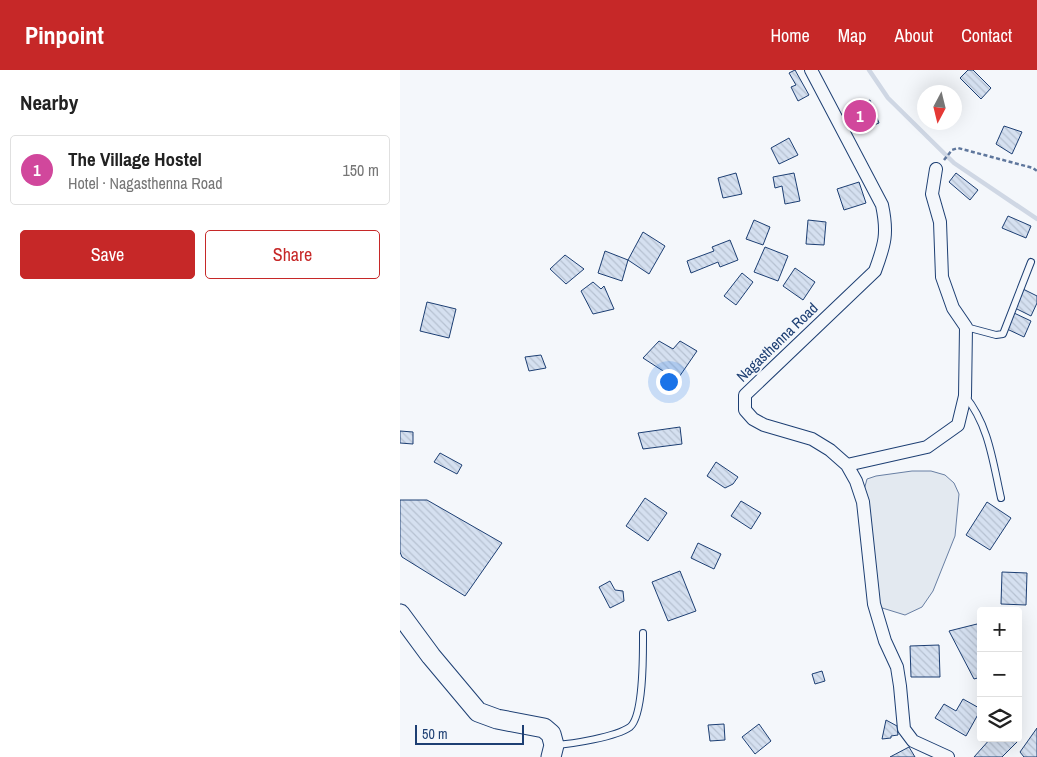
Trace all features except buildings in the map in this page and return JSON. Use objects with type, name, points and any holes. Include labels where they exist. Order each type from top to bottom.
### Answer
[{"type":"street","name":"Nagasthenna Road","points":[[811,70],[882,205],[887,227],[883,250],[875,271],[745,395],[745,410],[752,419],[764,425],[812,439],[830,450],[846,465],[856,481],[863,502],[874,604],[885,641],[897,668],[904,729],[913,741],[948,757]]},
{"type":"street","points":[[846,465],[928,447],[958,425],[966,396],[966,327],[953,308],[942,277],[940,222],[932,194],[936,169]]},
{"type":"street","points":[[400,614],[431,656],[478,712],[497,719],[544,728],[551,734],[552,751]]},
{"type":"lane","points":[[966,327],[996,335],[1003,334],[1031,262]]},
{"type":"lane","points":[[966,396],[974,406],[984,426],[1001,498]]},
{"type":"lane","points":[[552,751],[566,744],[610,735],[630,726],[639,709],[643,633]]},
{"type":"path","points":[[952,150],[958,148],[1033,168],[1037,171]]},
{"type":"shaded area","points":[[912,471],[931,471],[945,475],[954,483],[959,494],[955,536],[933,591],[922,607],[905,615],[879,607],[864,490],[867,479]]},
{"type":"waterway","points":[[869,70],[888,98],[954,163],[1037,219]]},
{"type":"place","name":"The Village Hostel","points":[[860,116]]}]
